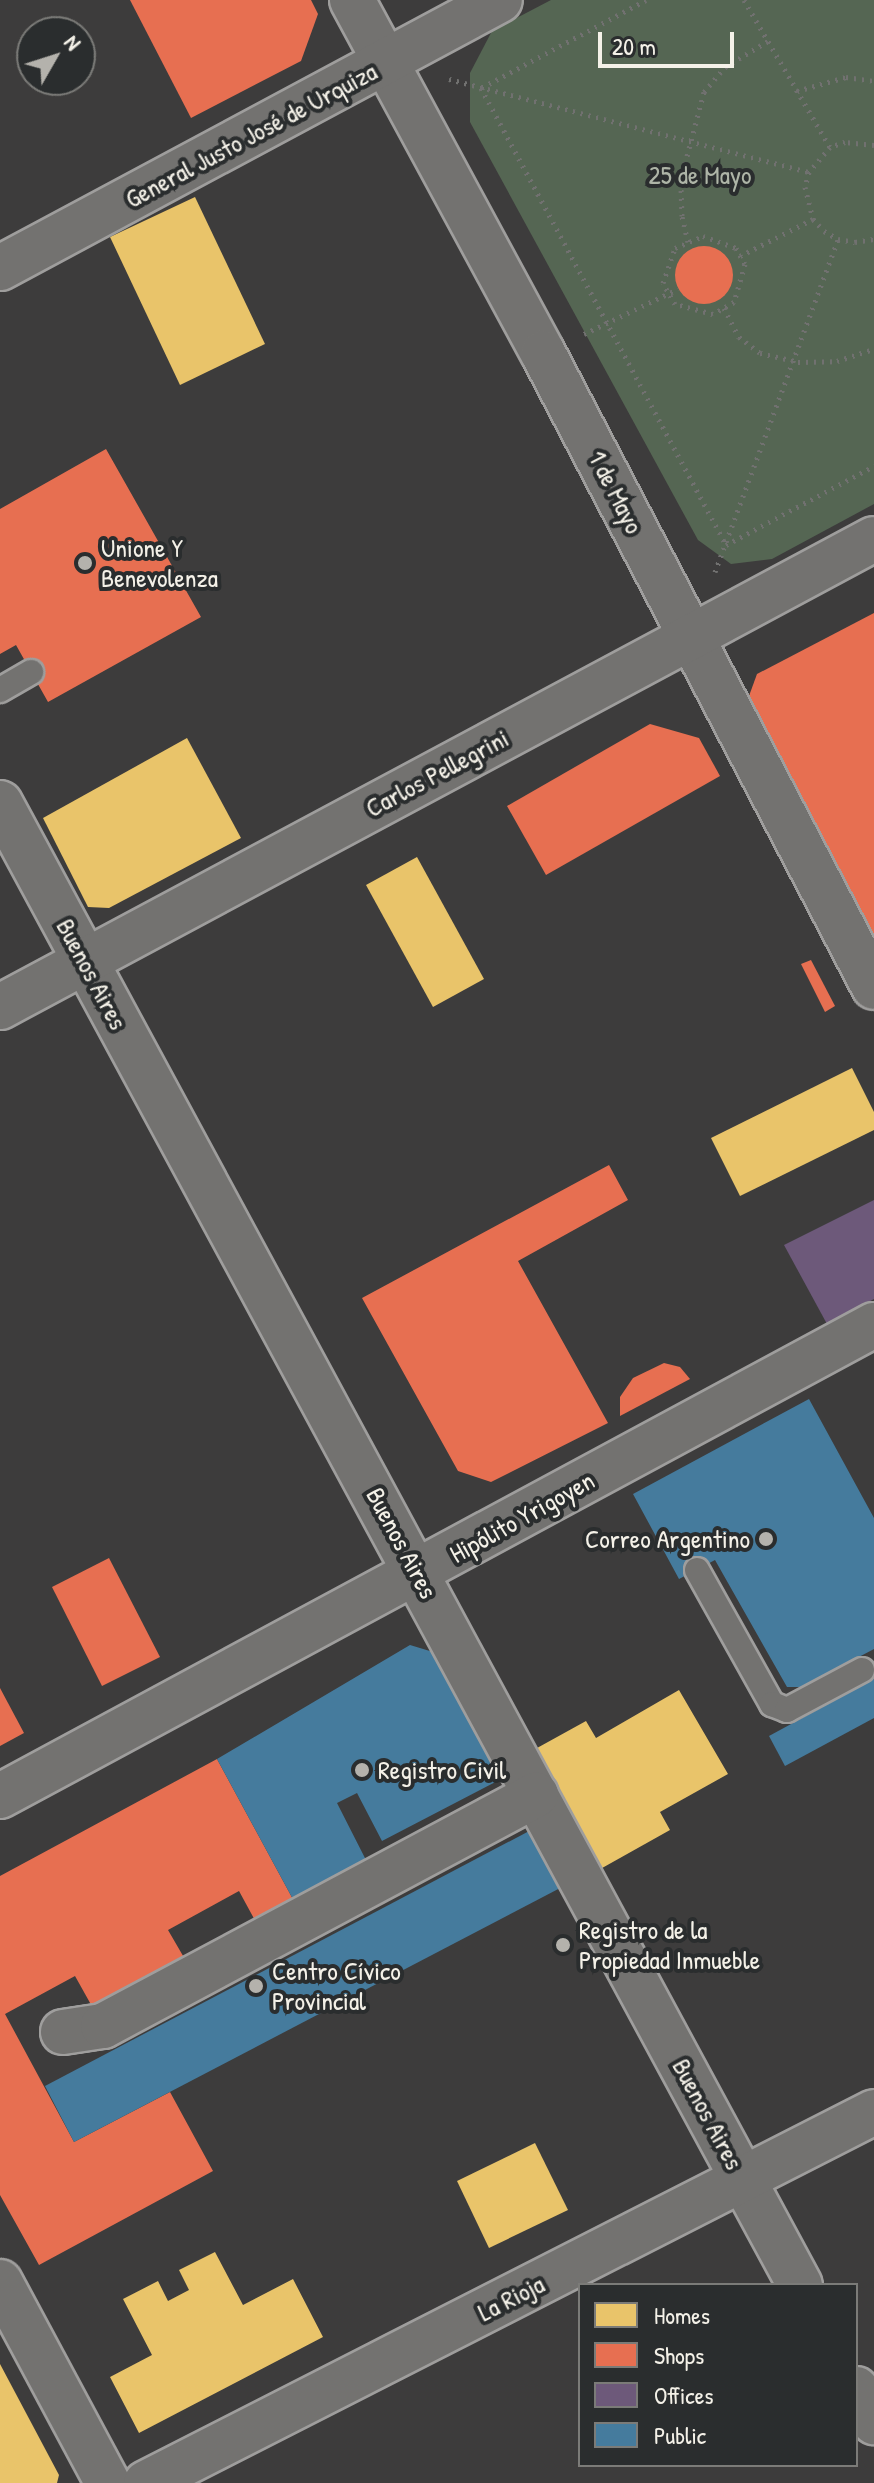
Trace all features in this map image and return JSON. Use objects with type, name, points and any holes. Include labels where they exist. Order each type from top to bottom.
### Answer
[{"type":"street","name":"1 de Mayo","points":[[352,0],[543,353],[874,987]]},
{"type":"street","name":"General Justo José de Urquiza","points":[[0,268],[386,63],[480,5]]},
{"type":"street","name":"Carlos Pellegrini","points":[[0,1007],[874,539]]},
{"type":"street","name":"Buenos Aires","points":[[0,803],[419,1574],[799,2283]]},
{"type":"street","name":"Hipólito Yrigoyen","points":[[0,1796],[419,1574],[874,1325]]},
{"type":"street","points":[[63,2032],[103,2026],[536,1795]]},
{"type":"street","name":"La Rioja","points":[[146,2483],[874,2112]]},
{"type":"street","points":[[0,2282],[108,2483]]},
{"type":"street","points":[[858,2393],[874,2422]]},
{"type":"lane","points":[[0,690],[31,672]]},
{"type":"lane","points":[[697,1570],[772,1704],[787,1710],[862,1670]]},
{"type":"path","points":[[481,88],[646,0]]},
{"type":"path","points":[[744,0],[830,147]]},
{"type":"path","points":[[688,242],[682,216],[681,179],[704,92],[725,67],[768,41]]},
{"type":"path","points":[[386,63],[809,172]]},
{"type":"path","points":[[797,91],[846,77],[874,81]]},
{"type":"path","points":[[481,88],[726,545]]},
{"type":"path","points":[[873,241],[838,239],[813,219],[807,203],[809,172],[830,147],[845,142],[874,145]]},
{"type":"path","points":[[740,256],[813,219]]},
{"type":"path","points":[[703,236],[736,248],[740,256],[745,264],[734,302],[713,314],[675,304],[663,283],[675,248],[703,236]]},
{"type":"path","points":[[691,636],[838,239]]},
{"type":"path","points":[[543,353],[678,289]]},
{"type":"path","points":[[724,308],[739,337],[760,353],[793,361],[837,361],[874,349]]},
{"type":"path","points":[[726,545],[874,466]]},
{"type":"green space","name":"25 de Mayo","points":[[551,0],[874,0],[874,504],[772,559],[731,564],[698,540],[470,122],[470,73],[492,31]]},
{"type":"building: Homes","points":[[195,197],[265,344],[180,385],[110,237]]},
{"type":"building: Homes","points":[[187,738],[241,838],[109,908],[88,907],[43,818]]},
{"type":"building: Homes","points":[[417,857],[484,979],[433,1007],[366,885]]},
{"type":"building: Homes","points":[[852,1068],[874,1112],[874,1130],[740,1196],[711,1138]]},
{"type":"building: Homes","points":[[679,1690],[728,1774],[660,1812],[670,1830],[595,1872],[528,1753],[586,1721],[596,1738]]},
{"type":"building: Homes","points":[[535,2143],[568,2210],[489,2248],[457,2181]]},
{"type":"building: Homes","points":[[215,2252],[243,2305],[293,2279],[323,2337],[139,2433],[110,2377],[152,2355],[123,2299],[158,2281],[168,2301],[189,2290],[179,2270]]},
{"type":"building: Homes","points":[[0,2364],[59,2475],[57,2483],[0,2483]]},
{"type":"building: Shops","points":[[130,0],[311,0],[318,14],[301,61],[191,118]]},
{"type":"building: Shops","points":[[704,246],[715,248],[724,255],[731,264],[731,286],[724,295],[715,302],[704,304],[693,302],[684,295],[677,286],[675,275],[677,264],[684,255],[693,248]]},
{"type":"building: Shops","name":"Unione Y Benevolenza","points":[[106,449],[201,617],[48,702],[16,645],[0,654],[0,509]]},
{"type":"building: Shops","points":[[874,613],[874,946],[749,696],[757,674]]},
{"type":"building: Shops","points":[[650,724],[699,738],[720,776],[546,875],[507,806]]},
{"type":"building: Shops","points":[[811,960],[835,1006],[825,1012],[801,964]]},
{"type":"building: Shops","points":[[609,1165],[628,1200],[518,1261],[608,1423],[491,1482],[458,1471],[362,1298]]},
{"type":"building: Shops","points":[[664,1363],[680,1367],[690,1379],[620,1416],[620,1397],[633,1378]]},
{"type":"building: Shops","points":[[109,1558],[160,1657],[102,1686],[52,1587]]},
{"type":"building: Shops","points":[[0,1688],[24,1733],[0,1746]]},
{"type":"building: Shops","points":[[217,1759],[295,1903],[257,1924],[239,1891],[168,1930],[186,1961],[94,2010],[75,1976],[5,2014],[74,2142],[170,2092],[213,2171],[39,2265],[0,2195],[0,1876]]},
{"type":"building: Offices","points":[[874,1200],[874,1299],[827,1324],[784,1245]]},
{"type":"building: Public","name":"Correo Argentino","points":[[809,1399],[874,1518],[874,1649],[802,1687],[787,1687],[715,1560],[679,1579],[633,1494]]},
{"type":"building: Public","name":"Registro Civil","points":[[410,1645],[443,1655],[505,1777],[382,1841],[357,1793],[337,1803],[367,1862],[295,1903],[217,1759]]},
{"type":"building: Public","points":[[874,1679],[874,1718],[785,1766],[769,1736]]},
{"type":"building: Public","points":[[533,1829],[564,1886],[74,2142],[45,2086]]},
{"type":"place","name":"Unione Y Benevolenza","points":[[85,563]]},
{"type":"place","name":"Correo Argentino","points":[[766,1539]]},
{"type":"place","name":"Registro Civil","points":[[362,1770]]},
{"type":"place","name":"Registro de la Propiedad Inmueble","points":[[563,1945]]},
{"type":"place","name":"Centro Cívico Provincial","points":[[256,1986]]}]
